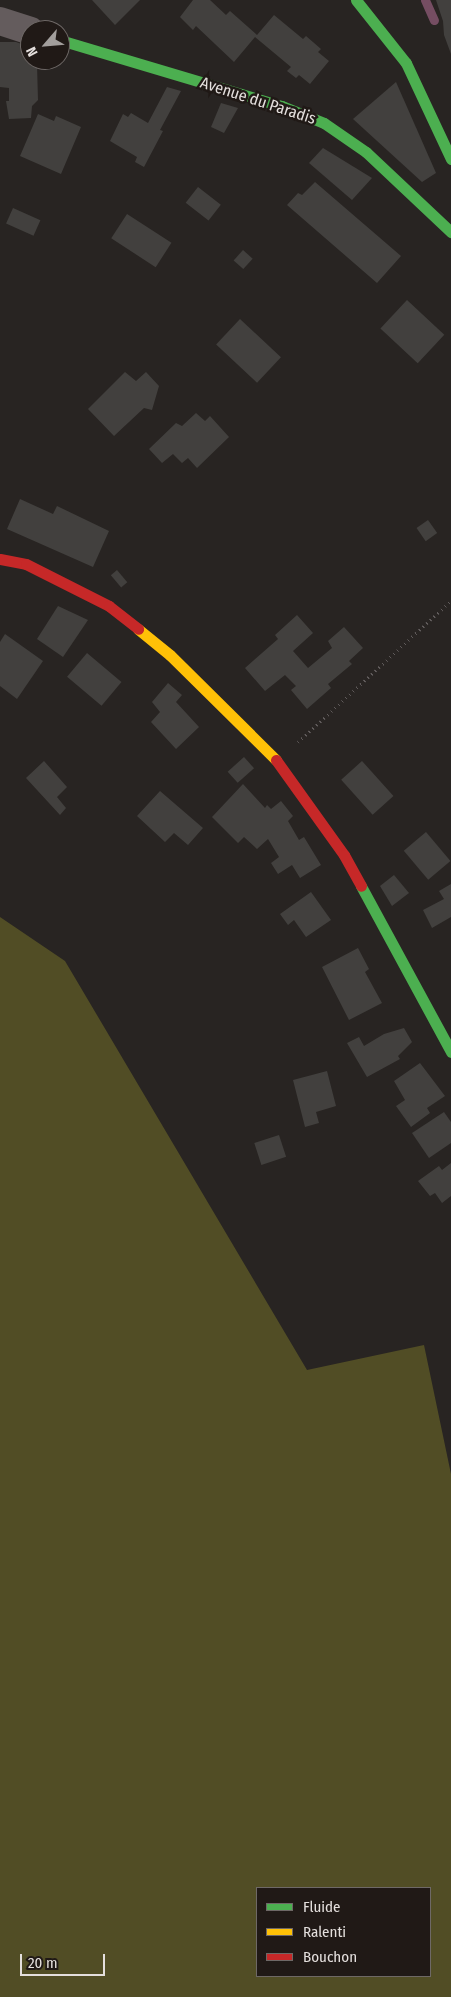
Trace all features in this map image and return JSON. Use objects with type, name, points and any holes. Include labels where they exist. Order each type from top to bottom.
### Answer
[{"type":"street","points":[[356,0],[406,63],[451,159]]},
{"type":"street","points":[[0,21],[20,28]]},
{"type":"street","name":"Avenue du Paradis","points":[[70,43],[282,106],[324,123],[366,152],[451,232]]},
{"type":"street","points":[[0,559],[26,564],[109,606],[170,655],[277,761],[344,855],[451,1052]]},
{"type":"path","points":[[277,761],[451,601]]},
{"type":"shaded area","points":[[0,917],[65,961],[307,1370],[424,1345],[451,1474],[451,1997],[0,1997]]},
{"type":"building","points":[[92,0],[140,0],[115,25]]},
{"type":"building","points":[[193,0],[210,0],[226,15],[230,11],[257,35],[274,15],[303,39],[306,36],[321,49],[318,52],[329,61],[310,84],[299,75],[296,78],[287,71],[291,67],[255,37],[234,62],[196,26],[193,30],[180,17]]},
{"type":"building","points":[[436,0],[451,0],[451,54],[444,35],[443,21]]},
{"type":"building","points":[[0,42],[20,43],[20,70],[37,70],[38,100],[32,106],[31,118],[9,119],[6,101],[9,101],[9,88],[0,87]]},
{"type":"building","points":[[396,82],[436,173],[422,182],[353,119]]},
{"type":"building","points":[[167,87],[181,91],[160,130],[163,131],[144,167],[135,162],[137,157],[110,141],[123,114],[128,117],[131,113],[148,123]]},
{"type":"building","points":[[221,103],[238,108],[224,133],[211,127]]},
{"type":"building","points":[[38,114],[54,121],[56,116],[81,127],[61,174],[20,156]]},
{"type":"building","points":[[323,148],[372,178],[352,200],[309,163]]},
{"type":"building","points":[[315,182],[401,256],[377,283],[287,205],[298,193],[302,195]]},
{"type":"building","points":[[198,187],[221,205],[209,221],[186,203]]},
{"type":"building","points":[[13,208],[40,220],[33,236],[6,224]]},
{"type":"building","points":[[127,214],[171,243],[156,267],[111,238]]},
{"type":"building","points":[[243,250],[253,259],[243,269],[234,260]]},
{"type":"building","points":[[407,300],[444,335],[418,363],[380,329]]},
{"type":"building","points":[[240,319],[281,357],[257,383],[216,345]]},
{"type":"building","points":[[125,372],[136,381],[146,372],[159,386],[152,410],[144,408],[114,436],[88,409]]},
{"type":"building","points":[[196,413],[205,421],[210,416],[229,437],[197,468],[188,458],[182,463],[173,454],[162,463],[149,449],[176,423],[182,426]]},
{"type":"building","points":[[20,499],[53,514],[57,506],[109,531],[93,567],[7,529]]},
{"type":"building","points":[[428,520],[437,533],[426,541],[417,528]]},
{"type":"building","points":[[117,570],[127,582],[121,587],[111,575]]},
{"type":"building","points":[[58,606],[88,620],[63,657],[37,639]]},
{"type":"building","points":[[297,615],[313,633],[293,651],[308,668],[332,648],[328,641],[344,627],[363,648],[349,661],[352,664],[328,684],[331,688],[307,709],[291,690],[296,686],[285,675],[265,691],[245,668],[278,639],[275,635]]},
{"type":"building","points":[[5,634],[43,661],[17,699],[0,686],[0,642]]},
{"type":"building","points":[[87,653],[121,682],[102,706],[67,677]]},
{"type":"building","points":[[168,683],[182,695],[176,702],[199,727],[176,749],[151,722],[160,712],[152,702]]},
{"type":"building","points":[[244,757],[254,768],[238,783],[228,772]]},
{"type":"building","points":[[44,761],[67,787],[57,797],[66,808],[60,815],[26,778]]},
{"type":"building","points":[[362,761],[393,796],[373,815],[341,780]]},
{"type":"building","points":[[243,784],[265,808],[267,805],[271,809],[281,801],[293,816],[288,821],[299,840],[304,837],[321,865],[300,878],[292,865],[278,874],[271,863],[279,857],[268,839],[257,849],[244,837],[238,843],[212,817]]},
{"type":"building","points":[[160,791],[203,828],[188,845],[174,833],[165,842],[137,816]]},
{"type":"building","points":[[426,832],[450,861],[428,880],[404,851]]},
{"type":"building","points":[[394,875],[409,893],[392,906],[380,886]]},
{"type":"building","points":[[451,884],[451,917],[432,928],[423,910],[444,899],[439,891]]},
{"type":"building","points":[[311,892],[331,920],[306,937],[294,920],[288,925],[280,914]]},
{"type":"building","points":[[358,948],[369,969],[365,972],[382,1003],[349,1020],[322,967]]},
{"type":"building","points":[[404,1028],[412,1042],[398,1056],[400,1059],[367,1077],[347,1043],[359,1037],[364,1046],[384,1034]]},
{"type":"building","points":[[420,1063],[445,1096],[427,1108],[430,1113],[411,1127],[396,1106],[405,1100],[394,1081]]},
{"type":"building","points":[[327,1071],[336,1106],[316,1112],[319,1123],[305,1127],[293,1080]]},
{"type":"building","points":[[444,1112],[451,1122],[451,1143],[429,1158],[412,1133]]},
{"type":"building","points":[[279,1135],[286,1157],[261,1165],[254,1143]]},
{"type":"building","points":[[451,1163],[451,1196],[442,1203],[435,1193],[430,1196],[418,1181],[439,1166],[442,1170]]},
{"type":"waterway","points":[[425,0],[434,20]]},
{"type":"traffic: fast","points":[[356,0],[406,63],[451,159]]},
{"type":"traffic: fast","points":[[70,43],[282,106],[324,123],[366,152],[451,232]]},
{"type":"traffic: fast","points":[[361,886],[451,1052]]},
{"type":"traffic: slow","points":[[138,629],[170,655],[276,760]]},
{"type":"traffic: jam","points":[[0,559],[26,564],[109,606],[138,629]]},
{"type":"traffic: jam","points":[[276,760],[344,855],[361,886]]}]
